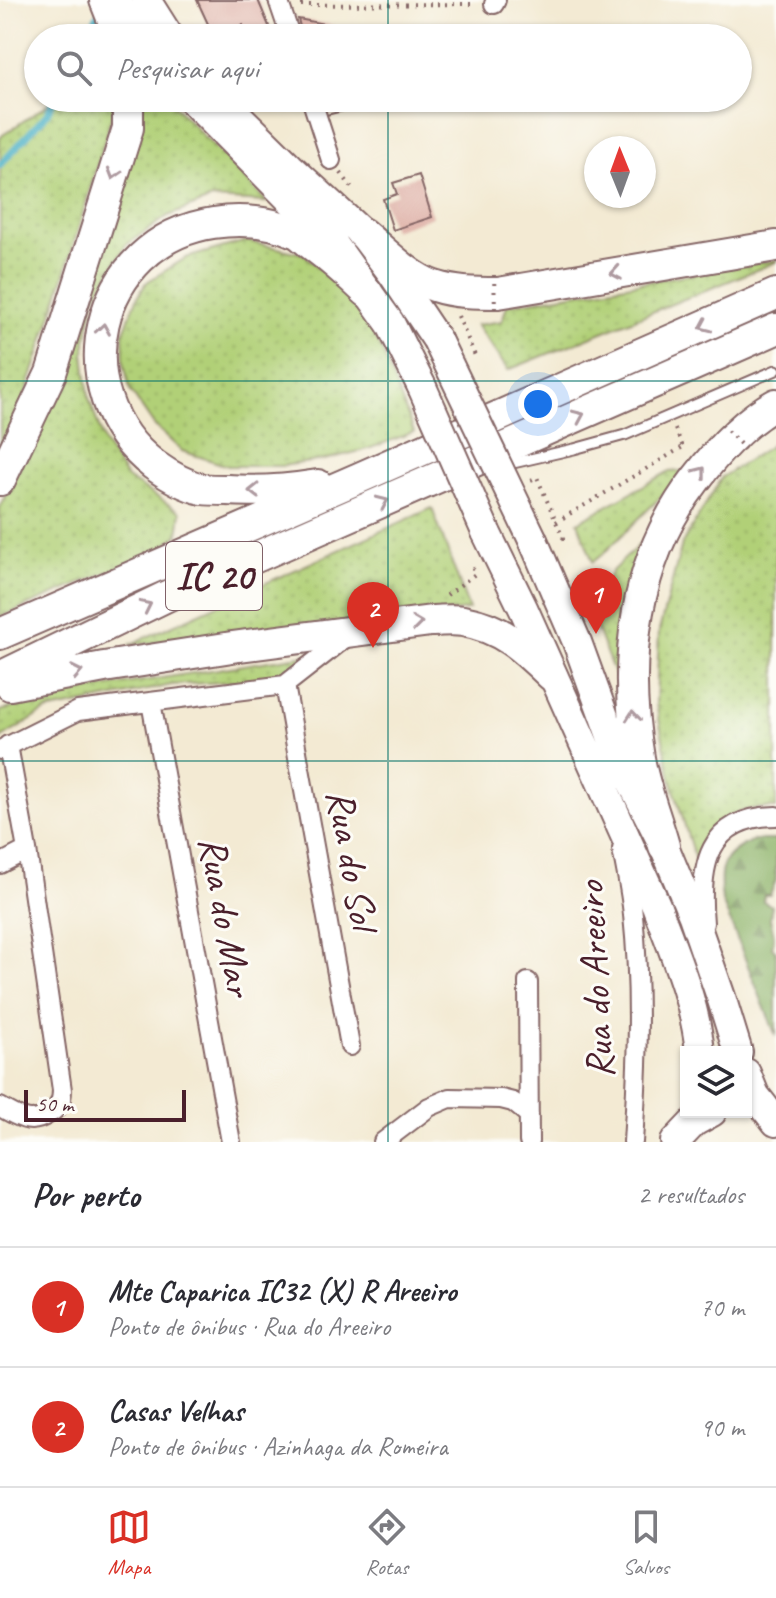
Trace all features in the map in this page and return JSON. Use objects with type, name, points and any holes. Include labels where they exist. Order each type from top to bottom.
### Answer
[{"type":"highway","points":[[105,0],[114,24]]},
{"type":"highway","points":[[0,480],[51,373],[128,128],[128,112]]},
{"type":"highway","points":[[359,478],[254,492],[202,489],[168,475],[132,445],[108,406],[100,370],[101,335],[106,311],[119,284],[138,260],[164,239],[195,226],[229,221],[260,222],[297,234],[367,292]]},
{"type":"highway","points":[[362,233],[415,276],[434,286],[467,293],[498,293],[776,246]]},
{"type":"highway","name":"IC 20","points":[[0,634],[776,294]]},
{"type":"highway","name":"IC 20","points":[[0,677],[167,596],[776,329]]},
{"type":"highway","points":[[664,846],[639,761],[632,712],[631,674],[641,594],[655,549],[686,491],[728,441],[776,404]]},
{"type":"highway","points":[[0,687],[232,647],[431,621],[461,620],[493,629],[519,644],[552,676]]},
{"type":"main road","points":[[114,0],[131,24]]},
{"type":"main road","points":[[146,0],[161,24]]},
{"type":"main road","points":[[204,112],[332,242],[390,323],[616,814],[674,952],[694,1014],[699,1046]]},
{"type":"main road","points":[[234,112],[362,233],[437,340],[533,540],[577,642],[618,755],[664,846],[693,916],[736,1046]]},
{"type":"main road","points":[[752,1088],[775,1121]]},
{"type":"main road","points":[[752,1111],[775,1121]]},
{"type":"main road","points":[[682,1129],[701,1118]]},
{"type":"street","points":[[278,0],[286,24]]},
{"type":"street","points":[[316,112],[331,160]]},
{"type":"street","points":[[0,1107],[23,1119],[35,1120],[57,1109],[62,1097],[27,850],[4,748],[78,711],[285,685],[354,632]]},
{"type":"street","name":"Rua do Sol","points":[[285,685],[350,1046]]},
{"type":"street","name":"Rua do Mar","points":[[151,702],[231,1142]]},
{"type":"street","name":"Rua do Areeiro","points":[[616,814],[633,914],[638,1008],[633,1142]]},
{"type":"street","points":[[722,1000],[704,927],[702,884],[705,864],[717,841],[727,830],[756,816],[776,816]]},
{"type":"street","points":[[0,864],[27,850]]},
{"type":"street","points":[[528,982],[529,1142]]},
{"type":"street","points":[[383,1142],[429,1107],[450,1098],[501,1099],[513,1102],[529,1115]]},
{"type":"lane","points":[[430,481],[625,435],[776,370]]},
{"type":"path","points":[[303,5],[495,2]]},
{"type":"path","points":[[331,160],[355,192]]},
{"type":"path","points":[[488,272],[503,272]]},
{"type":"path","points":[[494,275],[495,309]]},
{"type":"path","points":[[455,310],[476,358]]},
{"type":"path","points":[[722,425],[745,449]]},
{"type":"path","points":[[556,522],[683,447]]},
{"type":"path","points":[[537,477],[563,538]]},
{"type":"green space","points":[[37,112],[113,112],[59,293],[11,438],[0,454],[0,137]]},
{"type":"green space","points":[[141,112],[180,112],[267,202],[212,199],[168,216],[126,245],[94,299],[84,353],[89,398],[105,445],[127,478],[181,512],[178,535],[156,552],[0,617],[0,506],[52,402],[132,153]]},
{"type":"green space","points":[[246,241],[304,254],[359,306],[382,351],[414,432],[368,449],[324,460],[281,466],[228,466],[182,451],[154,425],[130,390],[124,363],[123,334],[138,296],[147,282],[186,258]]},
{"type":"green space","points":[[776,260],[508,370],[476,325],[502,321],[507,305]]},
{"type":"green space","points":[[776,442],[776,808],[746,810],[727,819],[695,860],[671,779],[656,704],[659,631],[682,544],[722,477]]},
{"type":"green space","points":[[687,471],[593,562],[578,522],[668,472]]},
{"type":"green space","points":[[432,508],[469,610],[129,645]]},
{"type":"green space","points":[[648,536],[624,698],[590,612],[612,571]]},
{"type":"green space","points":[[307,655],[275,679],[172,685],[46,711],[0,739],[0,711],[68,693]]},
{"type":"green space","points":[[754,840],[776,840],[776,880],[770,895],[764,895],[763,901],[772,906],[772,947],[776,951],[776,1036],[722,901],[724,863],[728,856]]},
{"type":"building","points":[[197,0],[258,0],[268,24],[208,24]]},
{"type":"building","points":[[298,19],[324,24],[299,24]]},
{"type":"building","points":[[419,175],[432,217],[393,230],[383,199],[397,194],[393,183]]},
{"type":"waterway","points":[[93,24],[100,11]]},
{"type":"waterway","points":[[0,165],[48,112]]},
{"type":"place","name":"Mte Caparica IC32 (X) R Areeiro","points":[[596,634]]},
{"type":"place","name":"Casas Velhas","points":[[373,648]]}]
